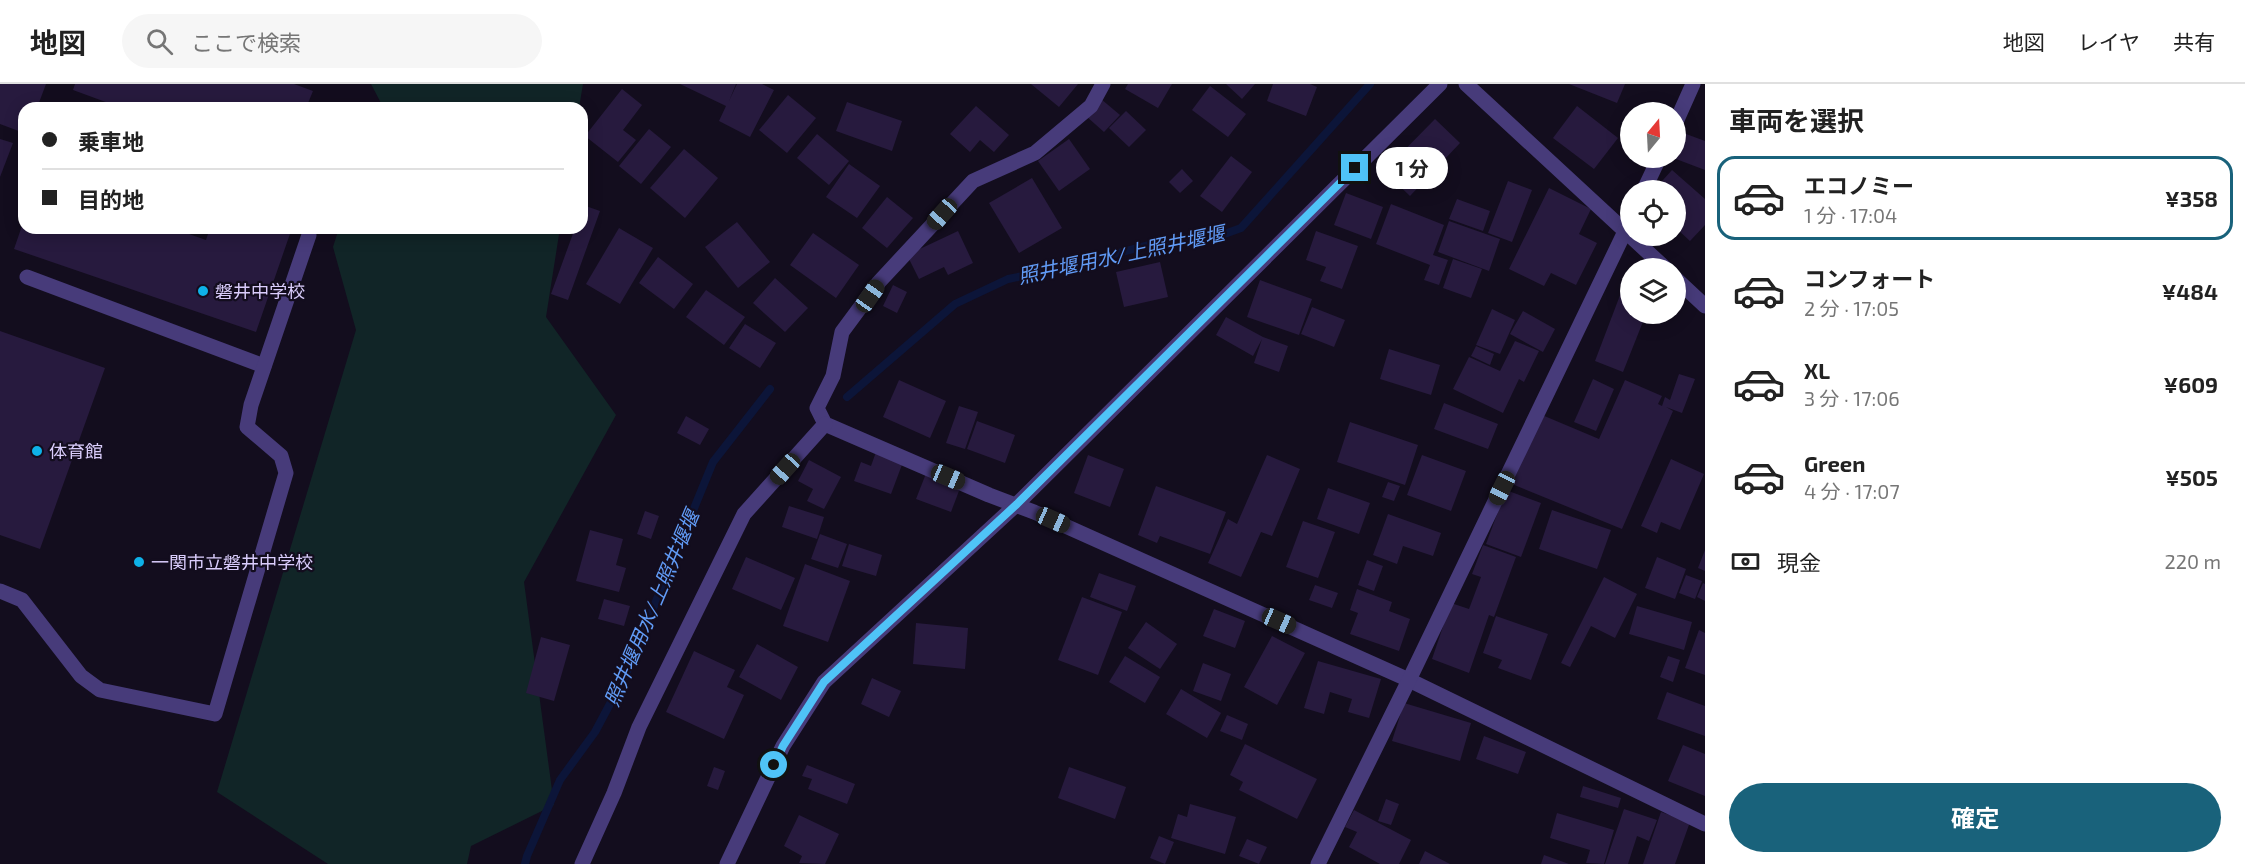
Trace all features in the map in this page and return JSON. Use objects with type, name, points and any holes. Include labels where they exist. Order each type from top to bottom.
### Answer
[{"type":"street","points":[[1103,84],[1091,106],[1035,153],[973,181],[879,282],[842,332],[833,376],[818,408],[825,424],[989,495],[1017,504],[1409,680],[1705,824]]},
{"type":"street","points":[[727,864],[783,746],[824,682],[1017,504],[1440,84]]},
{"type":"street","points":[[1466,84],[1620,220]]},
{"type":"street","points":[[1684,102],[1692,84]]},
{"type":"street","points":[[0,591],[22,600],[81,676],[100,690],[215,714],[286,473],[281,456],[247,427],[251,405],[309,235]]},
{"type":"street","points":[[1318,864],[1620,244]]},
{"type":"street","points":[[1645,246],[1656,258]]},
{"type":"street","points":[[27,277],[264,366]]},
{"type":"street","points":[[1686,288],[1705,306]]},
{"type":"street","points":[[582,864],[614,793],[639,727],[744,514],[825,424]]},
{"type":"green space","points":[[371,84],[583,84],[580,102],[380,102]]},
{"type":"green space","points":[[337,234],[559,234],[546,317],[616,415],[524,582],[554,805],[471,846],[467,864],[328,864],[217,792],[356,330],[333,247]]},
{"type":"building","points":[[0,84],[46,84],[39,102],[18,102],[18,131],[0,124]]},
{"type":"building","points":[[75,84],[294,84],[313,91],[308,102],[106,102],[73,90]]},
{"type":"building","points":[[680,84],[736,84],[729,101],[737,84],[762,84],[774,90],[750,137],[719,121],[726,106]]},
{"type":"building","points":[[1031,84],[1078,84],[1059,107]]},
{"type":"building","points":[[1128,84],[1172,84],[1158,108],[1125,89]]},
{"type":"building","points":[[1226,84],[1255,84],[1242,99]]},
{"type":"building","points":[[1273,84],[1310,84],[1317,87],[1306,116],[1267,101]]},
{"type":"building","points":[[1569,84],[1625,84],[1617,103]]},
{"type":"building","points":[[1210,86],[1246,114],[1228,137],[1192,110]]},
{"type":"building","points":[[622,89],[642,105],[623,130],[636,140],[618,162],[588,138],[588,132]]},
{"type":"building","points":[[788,95],[816,118],[787,153],[759,130]]},
{"type":"building","points":[[1101,99],[1120,115],[1104,132],[1086,116]]},
{"type":"building","points":[[847,102],[902,121],[892,151],[836,131]]},
{"type":"building","points":[[976,106],[1009,135],[994,152],[980,140],[970,152],[950,134]]},
{"type":"building","points":[[1577,106],[1618,138],[1594,169],[1553,138]]},
{"type":"building","points":[[1126,111],[1146,130],[1129,147],[1109,128]]},
{"type":"building","points":[[1435,119],[1460,143],[1410,196],[1384,171]]},
{"type":"building","points":[[649,129],[671,147],[641,184],[619,166]]},
{"type":"building","points":[[817,134],[849,161],[829,185],[797,158]]},
{"type":"building","points":[[1686,134],[1705,141],[1705,170],[1686,163]]},
{"type":"building","points":[[0,139],[13,143],[0,177]]},
{"type":"building","points":[[1069,139],[1090,169],[1059,191],[1038,161]]},
{"type":"building","points":[[684,149],[718,178],[685,218],[650,188]]},
{"type":"building","points":[[1231,156],[1252,172],[1222,212],[1200,196]]},
{"type":"building","points":[[849,164],[880,186],[857,218],[826,197]]},
{"type":"building","points":[[1182,169],[1193,181],[1180,193],[1169,182]]},
{"type":"building","points":[[1672,170],[1683,180],[1663,180]]},
{"type":"building","points":[[1032,178],[1062,228],[1019,253],[989,203]]},
{"type":"building","points":[[1508,181],[1532,190],[1512,242],[1488,233]]},
{"type":"building","points":[[1686,182],[1705,199],[1705,225],[1690,241],[1686,237]]},
{"type":"building","points":[[1549,188],[1591,209],[1579,234],[1597,243],[1576,285],[1551,273],[1544,286],[1509,269]]},
{"type":"building","points":[[1346,193],[1383,207],[1371,239],[1334,225]]},
{"type":"building","points":[[887,197],[913,218],[887,248],[862,228]]},
{"type":"building","points":[[1457,199],[1490,211],[1483,231],[1449,219]]},
{"type":"building","points":[[1391,204],[1444,225],[1433,255],[1448,260],[1439,285],[1424,280],[1430,265],[1376,244]]},
{"type":"building","points":[[588,207],[600,211],[568,300],[551,294],[573,234],[588,234]]},
{"type":"building","points":[[1449,221],[1500,239],[1489,271],[1438,252]]},
{"type":"building","points":[[737,222],[770,262],[738,288],[705,247]]},
{"type":"building","points":[[619,228],[653,248],[620,304],[586,284]]},
{"type":"building","points":[[958,231],[973,263],[948,275],[944,267],[919,279],[907,255]]},
{"type":"building","points":[[1316,231],[1358,246],[1342,289],[1320,281],[1326,267],[1306,260]]},
{"type":"building","points":[[813,233],[859,265],[836,298],[790,265]]},
{"type":"building","name":"磐井中学校","points":[[19,234],[189,234],[206,240],[208,234],[290,234],[256,332],[14,249]]},
{"type":"building","points":[[658,257],[693,284],[674,309],[639,283]]},
{"type":"building","points":[[1453,259],[1482,269],[1471,298],[1443,288]]},
{"type":"building","points":[[1160,262],[1168,297],[1124,307],[1116,272]]},
{"type":"building","points":[[775,278],[808,308],[785,332],[753,303]]},
{"type":"building","points":[[1260,280],[1312,299],[1299,335],[1247,317]]},
{"type":"building","points":[[893,285],[907,292],[897,313],[883,306]]},
{"type":"building","points":[[706,290],[745,317],[724,345],[686,317]]},
{"type":"building","points":[[1620,295],[1620,324],[1642,324],[1623,372],[1595,361]]},
{"type":"building","points":[[1312,307],[1345,320],[1334,347],[1301,334]]},
{"type":"building","points":[[1492,309],[1515,320],[1500,354],[1476,345]]},
{"type":"building","points":[[1523,311],[1555,329],[1543,352],[1510,334]]},
{"type":"building","points":[[1226,317],[1263,337],[1288,346],[1279,372],[1254,363],[1262,339],[1253,356],[1216,335]]},
{"type":"building","points":[[745,324],[776,343],[760,368],[729,348]]},
{"type":"building","name":"体育館","points":[[0,331],[105,368],[40,549],[0,535]]},
{"type":"building","points":[[1515,341],[1539,351],[1524,382],[1519,379],[1503,413],[1453,389],[1469,357],[1500,371]]},
{"type":"building","points":[[1476,346],[1494,354],[1490,365],[1471,356]]},
{"type":"building","points":[[1389,349],[1440,365],[1431,395],[1380,379]]},
{"type":"building","points":[[1679,374],[1695,379],[1682,413],[1666,407],[1673,411],[1622,529],[1512,484],[1542,415],[1599,439],[1625,380],[1662,396],[1658,404],[1662,406],[1665,397],[1670,400]]},
{"type":"building","points":[[1593,379],[1614,389],[1596,431],[1574,422]]},
{"type":"building","points":[[899,380],[946,401],[930,438],[883,417]]},
{"type":"building","points":[[1444,403],[1498,424],[1488,449],[1434,429]]},
{"type":"building","points":[[959,406],[978,412],[965,449],[946,443]]},
{"type":"building","points":[[686,416],[709,429],[700,445],[677,433]]},
{"type":"building","points":[[977,421],[1015,435],[1005,463],[967,449]]},
{"type":"building","points":[[1350,422],[1418,445],[1405,485],[1337,462]]},
{"type":"building","points":[[876,452],[903,462],[891,494],[854,481],[861,462],[871,466]]},
{"type":"building","points":[[1088,455],[1124,469],[1110,507],[1074,493]]},
{"type":"building","points":[[1267,455],[1300,469],[1272,536],[1261,532],[1241,577],[1208,563],[1228,519],[1237,524]]},
{"type":"building","points":[[1422,455],[1466,471],[1451,511],[1407,495]]},
{"type":"building","points":[[1671,459],[1704,474],[1680,530],[1661,522],[1657,533],[1641,526]]},
{"type":"building","points":[[809,460],[841,477],[824,509],[807,501],[813,489],[798,481]]},
{"type":"building","points":[[927,471],[962,483],[951,512],[916,499]]},
{"type":"building","points":[[1388,482],[1400,486],[1394,501],[1382,497]]},
{"type":"building","points":[[1156,486],[1226,512],[1210,554],[1160,536],[1157,543],[1138,535]]},
{"type":"building","points":[[1328,488],[1370,503],[1359,534],[1317,519]]},
{"type":"building","points":[[1506,490],[1541,503],[1521,557],[1486,544]]},
{"type":"building","points":[[789,506],[824,517],[817,539],[782,527]]},
{"type":"building","points":[[1552,510],[1611,530],[1597,569],[1539,549]]},
{"type":"building","points":[[645,511],[659,516],[651,539],[637,534]]},
{"type":"building","points":[[1388,514],[1441,533],[1433,556],[1403,546],[1397,564],[1373,555]]},
{"type":"building","points":[[1303,521],[1335,532],[1318,578],[1286,567]]},
{"type":"building","points":[[590,530],[623,539],[616,565],[626,568],[619,592],[576,581]]},
{"type":"building","points":[[820,534],[847,544],[838,568],[811,559]]},
{"type":"building","points":[[849,544],[882,555],[876,576],[842,566]]},
{"type":"building","points":[[1483,545],[1516,557],[1494,617],[1489,615],[1469,673],[1432,659],[1451,603],[1469,609],[1481,577],[1472,574]]},
{"type":"building","points":[[1705,550],[1705,571],[1698,568]]},
{"type":"building","points":[[746,557],[795,578],[781,610],[732,589]]},
{"type":"building","points":[[1657,557],[1686,569],[1675,599],[1645,588]]},
{"type":"building","points":[[1367,560],[1383,566],[1374,591],[1358,585]]},
{"type":"building","points":[[805,564],[850,581],[828,642],[783,626]]},
{"type":"building","points":[[1099,573],[1136,586],[1127,611],[1090,597]]},
{"type":"building","points":[[1686,575],[1702,581],[1695,599],[1679,593]]},
{"type":"building","points":[[1604,577],[1637,594],[1615,638],[1591,626],[1570,667],[1561,663]]},
{"type":"building","points":[[1703,583],[1705,584],[1705,601],[1697,597]]},
{"type":"building","points":[[1315,585],[1338,593],[1332,608],[1309,600]]},
{"type":"building","points":[[1357,589],[1392,602],[1389,611],[1410,619],[1399,651],[1350,634],[1358,613],[1350,610]]},
{"type":"building","points":[[1082,597],[1122,612],[1098,675],[1058,660]]},
{"type":"building","points":[[604,599],[630,606],[624,626],[598,619]]},
{"type":"building","points":[[1637,606],[1692,622],[1684,650],[1629,634]]},
{"type":"building","points":[[1214,609],[1245,621],[1235,648],[1203,636]]},
{"type":"building","points":[[1496,616],[1548,634],[1531,680],[1498,668],[1502,660],[1483,653]]},
{"type":"building","points":[[1146,622],[1177,644],[1160,669],[1128,648]]},
{"type":"building","points":[[916,623],[968,628],[965,669],[913,664]]},
{"type":"building","points":[[1699,630],[1705,633],[1705,675],[1685,668]]},
{"type":"building","points":[[1272,636],[1305,653],[1277,705],[1244,687]]},
{"type":"building","points":[[541,637],[570,645],[554,701],[526,693]]},
{"type":"building","points":[[757,644],[798,667],[781,700],[739,677]]},
{"type":"building","points":[[694,651],[735,670],[727,687],[744,695],[724,739],[666,712]]},
{"type":"building","points":[[1125,656],[1160,677],[1145,703],[1109,682]]},
{"type":"building","points":[[1668,656],[1680,660],[1673,682],[1660,677]]},
{"type":"building","points":[[1318,661],[1381,679],[1369,718],[1348,712],[1352,699],[1330,692],[1324,714],[1304,708]]},
{"type":"building","points":[[1203,663],[1231,674],[1221,701],[1193,691]]},
{"type":"building","points":[[872,678],[901,691],[889,717],[861,704]]},
{"type":"building","points":[[1181,689],[1221,713],[1207,738],[1166,714]]},
{"type":"building","points":[[1667,692],[1705,706],[1705,736],[1657,719]]},
{"type":"building","points":[[1404,703],[1471,723],[1460,761],[1392,741]]},
{"type":"building","points":[[1227,715],[1248,724],[1242,740],[1220,731]]},
{"type":"building","points":[[1484,736],[1526,752],[1518,774],[1476,759]]},
{"type":"building","points":[[1245,744],[1317,779],[1297,819],[1239,790],[1243,782],[1230,775]]},
{"type":"building","points":[[1683,745],[1705,754],[1705,796],[1668,781]]},
{"type":"building","points":[[807,765],[855,784],[847,804],[808,789],[812,779],[802,776]]},
{"type":"building","points":[[714,767],[725,771],[718,790],[707,786]]},
{"type":"building","points":[[1069,767],[1126,787],[1115,819],[1058,798]]},
{"type":"building","points":[[1583,786],[1621,798],[1618,808],[1580,797]]},
{"type":"building","points":[[1386,799],[1399,804],[1391,825],[1378,821]]},
{"type":"building","points":[[1190,804],[1236,817],[1225,854],[1171,838],[1178,814],[1187,817]]},
{"type":"building","points":[[1624,809],[1657,820],[1649,841],[1637,836],[1628,864],[1605,864]]},
{"type":"building","points":[[1354,810],[1411,840],[1399,864],[1380,864],[1349,847],[1357,832],[1345,827]]},
{"type":"building","points":[[1661,812],[1690,822],[1675,864],[1643,864]]},
{"type":"building","points":[[1557,813],[1614,830],[1604,864],[1586,863],[1590,850],[1550,838]]},
{"type":"building","points":[[799,815],[839,834],[825,864],[799,863],[802,856],[784,846]]},
{"type":"building","points":[[1159,836],[1174,842],[1165,864],[1150,858]]},
{"type":"building","points":[[1247,839],[1267,847],[1259,864],[1239,856]]},
{"type":"building","points":[[1425,851],[1450,864],[1419,864]]},
{"type":"building","points":[[1544,855],[1569,864],[1541,864]]},
{"type":"waterway","name":"照井堰用水/上照井堰堰","points":[[847,397],[955,304],[1008,279],[1058,269],[1156,243],[1219,236],[1241,228],[1370,84]]},
{"type":"waterway","name":"照井堰用水/上照井堰堰","points":[[525,864],[560,780],[595,732],[627,672],[713,462],[770,389]]},
{"type":"place","name":"磐井中学校","points":[[203,291]]},
{"type":"place","name":"体育館","points":[[37,451]]},
{"type":"place","name":"一関市立磐井中学校","points":[[139,562]]},
{"type":"route","points":[[774,765],[783,746],[824,682],[1017,504],[1355,168]]}]
